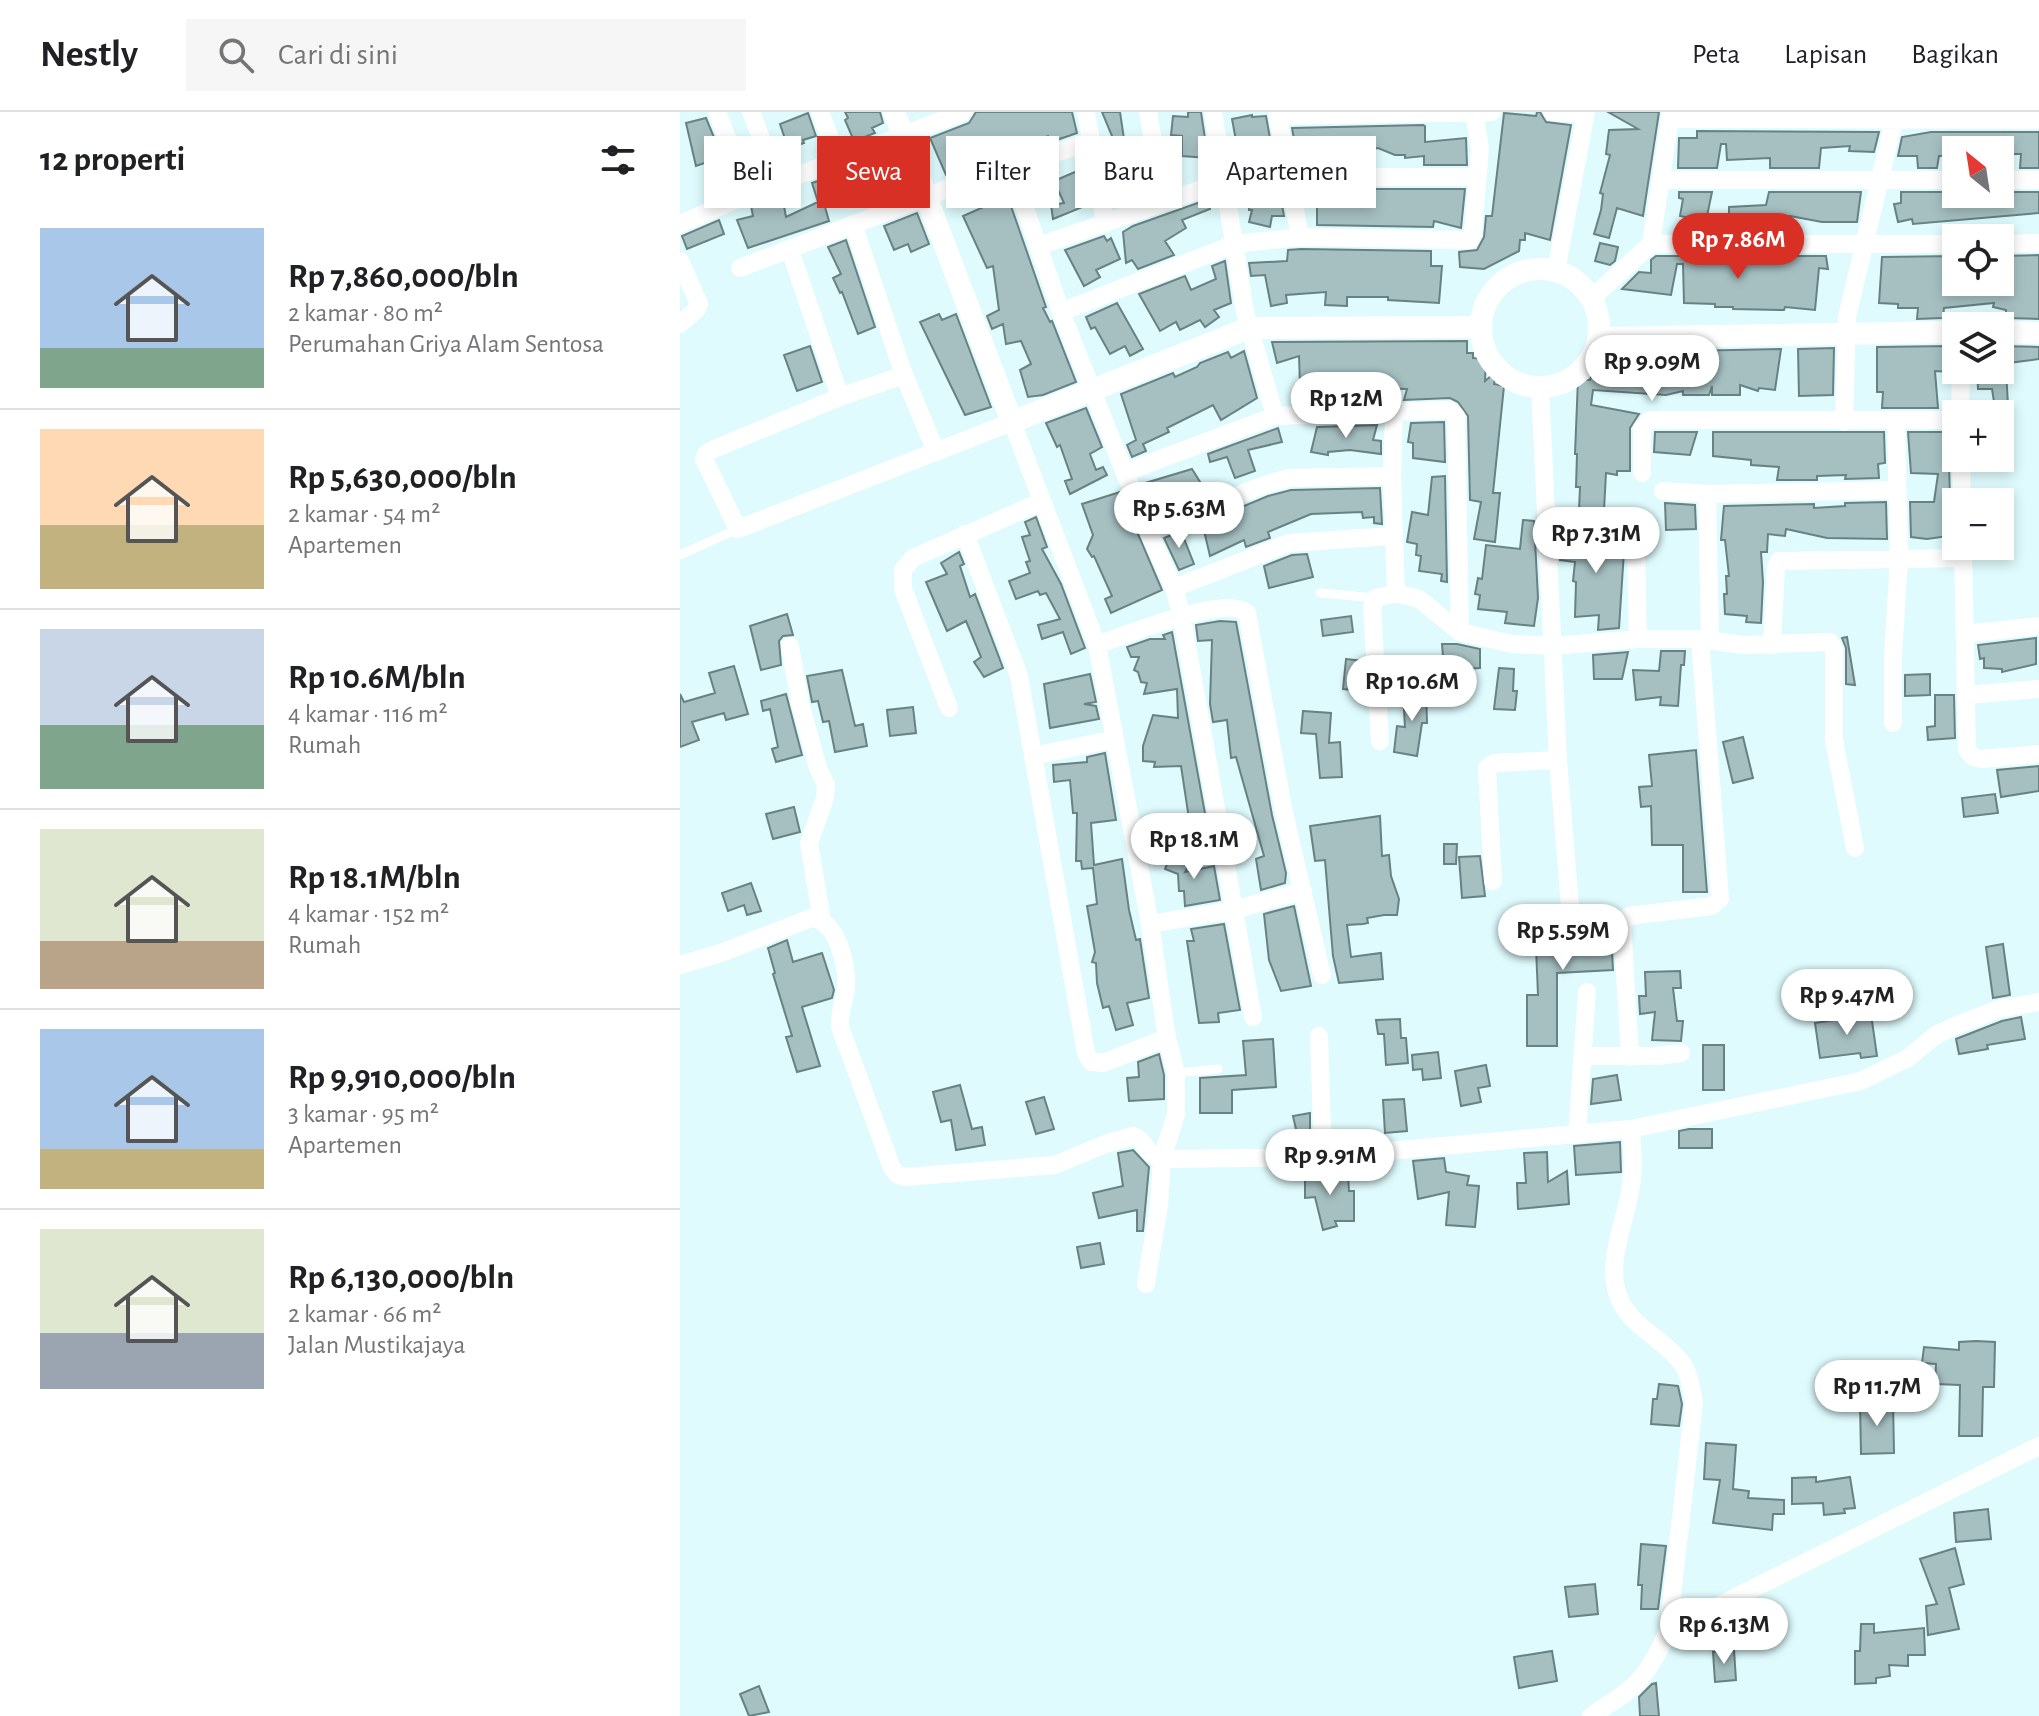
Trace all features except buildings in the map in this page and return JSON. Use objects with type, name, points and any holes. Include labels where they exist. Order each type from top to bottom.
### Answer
[{"type":"street","points":[[717,112],[726,136]]},
{"type":"street","points":[[751,112],[760,136]]},
{"type":"street","points":[[820,112],[829,136]]},
{"type":"street","points":[[894,112],[904,136]]},
{"type":"street","points":[[906,136],[964,112]]},
{"type":"street","points":[[1086,112],[1088,136]]},
{"type":"street","points":[[1148,112],[1152,136]]},
{"type":"street","points":[[1213,112],[1216,136]]},
{"type":"street","points":[[1061,312],[1235,244],[1300,237],[1467,241],[1473,233],[1480,141],[1474,112]]},
{"type":"street","points":[[1282,136],[1278,114],[1492,112]]},
{"type":"street","points":[[1552,112],[1586,113],[1556,271]]},
{"type":"street","points":[[1592,298],[1651,244],[1671,115],[2039,120]]},
{"type":"street","points":[[1844,422],[1844,332],[1895,116]]},
{"type":"street","points":[[1376,177],[1477,177]]},
{"type":"street","points":[[1662,180],[1942,180]]},
{"type":"street","points":[[2014,180],[2039,180]]},
{"type":"street","points":[[682,216],[706,208]]},
{"type":"street","points":[[740,268],[897,208]]},
{"type":"street","points":[[929,208],[1097,645],[1150,924],[1167,1038],[1176,1073],[1176,1114],[1162,1159],[1159,1205],[1146,1284]]},
{"type":"street","points":[[1025,208],[1061,312],[1148,531],[1174,588],[1182,617],[1253,1017]]},
{"type":"street","points":[[1102,208],[1105,222]]},
{"type":"street","points":[[1039,246],[1146,208]]},
{"type":"street","points":[[1227,208],[1249,328],[1275,416]]},
{"type":"street","points":[[1295,208],[1300,237]]},
{"type":"street","points":[[853,224],[904,375],[936,452]]},
{"type":"street","points":[[2014,244],[2039,243]]},
{"type":"street","points":[[1651,244],[1942,244]]},
{"type":"street","points":[[790,250],[840,397]]},
{"type":"street","points":[[680,261],[699,301],[696,310],[680,324]]},
{"type":"street","points":[[1538,269],[1556,271],[1582,286],[1592,298],[1597,311],[1599,338],[1588,364],[1567,381],[1540,388],[1514,382],[1493,365],[1486,354],[1480,327],[1484,310],[1492,294],[1520,272],[1538,269]]},
{"type":"street","points":[[904,375],[840,397],[705,455],[710,474],[738,529],[1249,328],[1480,327]]},
{"type":"street","points":[[1599,338],[1942,332]]},
{"type":"street","points":[[2014,332],[2039,333]]},
{"type":"street","points":[[1540,388],[1558,760],[1570,906]]},
{"type":"street","points":[[1394,410],[1392,536],[1396,593]]},
{"type":"street","points":[[1126,472],[1275,416],[1450,410],[1456,416],[1460,632]]},
{"type":"street","points":[[1642,473],[1642,428],[1650,420],[1942,420]]},
{"type":"street","points":[[1893,723],[1893,656],[1899,559],[1896,420]]},
{"type":"street","points":[[1148,531],[1289,478],[1392,476]]},
{"type":"street","points":[[1663,491],[1707,494],[1896,490]]},
{"type":"street","points":[[1630,1057],[1622,922],[1629,916],[1712,906],[1720,899],[1705,639],[1707,494]]},
{"type":"street","points":[[949,708],[907,599],[903,570],[913,558],[1041,502]]},
{"type":"street","points":[[1547,522],[1613,522],[1628,529],[1636,549],[1638,639]]},
{"type":"street","points":[[965,534],[1017,668],[1088,1058],[1095,1063],[1103,1063],[1167,1038]]},
{"type":"street","points":[[1174,588],[1289,543],[1392,536]]},
{"type":"street","points":[[1772,645],[1776,567],[1779,561],[1899,559],[1942,554]]},
{"type":"street","points":[[1963,560],[1966,746],[1970,755],[1982,759],[2039,754]]},
{"type":"street","points":[[1380,741],[1371,614],[1376,598],[1396,593],[1419,599],[1460,632],[1512,644],[1553,646],[1638,639],[1705,639],[1743,645],[1827,642],[1833,646],[1834,740],[1855,848]]},
{"type":"street","points":[[1097,645],[1182,617],[1231,607],[1243,608],[1247,613],[1284,813],[1322,975]]},
{"type":"street","points":[[1965,634],[2039,626]]},
{"type":"street","points":[[790,646],[800,703],[818,768],[826,785],[825,798],[809,843],[822,921]]},
{"type":"street","points":[[1966,695],[2039,689]]},
{"type":"street","points":[[1033,756],[1115,739]]},
{"type":"street","points":[[1493,881],[1487,768],[1494,763],[1558,760]]},
{"type":"street","points":[[1150,924],[1233,910],[1303,891]]},
{"type":"street","points":[[680,965],[721,953],[811,918],[831,928],[837,938],[845,976],[840,1027],[894,1173],[902,1176],[1050,1166],[1112,1141],[1133,1136],[1141,1140],[1149,1154],[1162,1159],[1323,1157],[1631,1129],[1861,1081],[1908,1058],[1936,1035],[1955,1026],[1999,1009],[2039,1002]]},
{"type":"street","points":[[1577,1135],[1587,992]]},
{"type":"street","points":[[1319,1036],[1323,1157]]},
{"type":"street","points":[[1582,1056],[1630,1057],[1681,1053]]},
{"type":"street","points":[[1591,1716],[1639,1682],[1655,1660],[1668,1631],[1694,1403],[1680,1360],[1631,1320],[1617,1291],[1615,1264],[1632,1178],[1631,1129]]},
{"type":"street","points":[[1668,1631],[2039,1446]]},
{"type":"lane","points":[[680,555],[738,529]]},
{"type":"lane","points":[[1320,593],[1376,598]]},
{"type":"lane","points":[[1176,1073],[1218,1069]]}]
